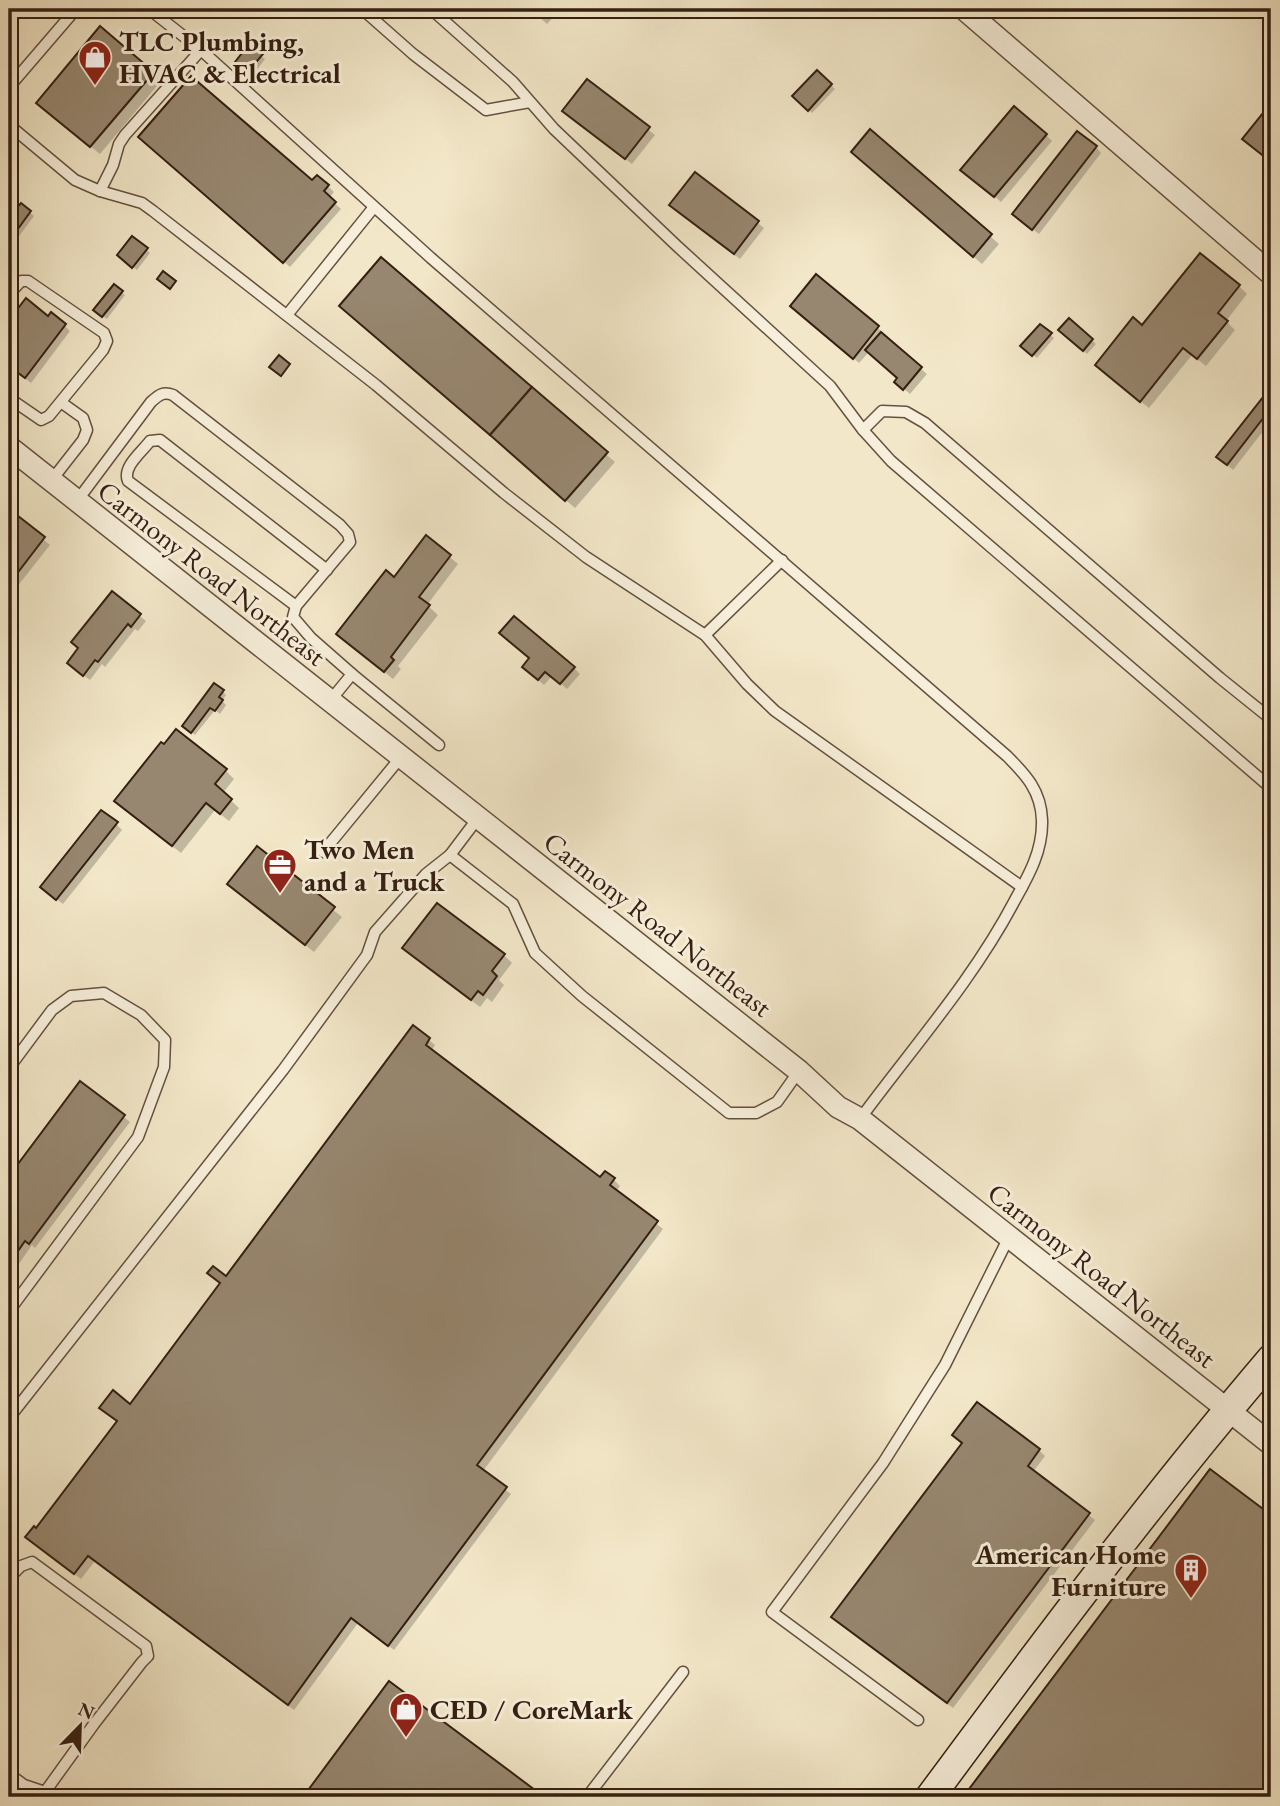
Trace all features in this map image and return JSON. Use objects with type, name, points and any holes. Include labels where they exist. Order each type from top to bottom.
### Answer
[{"type":"street","points":[[964,9],[1271,274]]},
{"type":"street","name":"Carmony Road Northeast","points":[[9,447],[799,1071],[838,1107],[860,1119],[1271,1444]]},
{"type":"street","points":[[930,1797],[1121,1544],[1271,1359]]},
{"type":"lane","points":[[9,88],[76,9]]},
{"type":"lane","points":[[149,9],[201,50],[431,258],[1027,775],[1034,787],[1042,819],[1037,860],[978,964],[860,1119]]},
{"type":"lane","points":[[362,9],[413,54],[486,110],[530,102]]},
{"type":"lane","points":[[431,9],[513,82],[563,138],[677,246],[830,386],[863,430],[891,461],[1271,788]]},
{"type":"lane","points":[[100,191],[125,135],[201,50]]},
{"type":"lane","points":[[9,125],[75,180],[100,191],[142,203],[376,385],[504,494],[586,557],[705,635],[747,684],[775,711],[1022,887]]},
{"type":"lane","points":[[287,315],[374,206]]},
{"type":"lane","points":[[9,294],[21,281],[28,281],[104,333],[107,341],[103,350],[49,416],[41,420],[9,398]]},
{"type":"lane","points":[[77,501],[151,402],[165,392],[173,395],[348,534],[349,542],[296,606],[293,617],[311,638],[352,674],[439,745]]},
{"type":"lane","points":[[51,481],[83,440],[87,430],[83,418],[62,403]]},
{"type":"lane","points":[[863,430],[882,411],[906,412],[925,423],[1271,719]]},
{"type":"lane","points":[[296,606],[128,481],[128,469],[150,441],[160,440],[327,570]]},
{"type":"lane","points":[[705,635],[782,560]]},
{"type":"lane","points":[[330,701],[352,674]]},
{"type":"lane","points":[[323,852],[401,757]]},
{"type":"lane","points":[[9,1418],[283,1070],[367,955],[375,932],[426,874],[450,855],[478,818]]},
{"type":"lane","points":[[450,855],[513,904],[535,953],[582,996],[729,1113],[756,1113],[777,1102],[799,1071]]},
{"type":"lane","points":[[9,1068],[52,1010],[71,996],[104,993],[141,1015],[165,1040],[164,1067],[138,1137],[9,1311]]},
{"type":"lane","points":[[918,1720],[772,1612],[883,1463],[945,1366],[1009,1237]]},
{"type":"lane","points":[[9,1573],[12,1575],[20,1566],[32,1562],[146,1646],[148,1656],[45,1792],[24,1786],[9,1774]]},
{"type":"lane","points":[[587,1797],[683,1672]]},
{"type":"building","name":"TLC Plumbing, HVAC & Electrical","points":[[100,26],[154,72],[90,147],[36,103]]},
{"type":"building","points":[[249,44],[263,54],[248,72],[235,62]]},
{"type":"building","points":[[817,70],[832,84],[808,111],[792,96]]},
{"type":"building","points":[[191,76],[312,180],[317,175],[329,185],[324,191],[336,202],[283,263],[138,137]]},
{"type":"building","points":[[587,79],[650,127],[625,159],[562,111]]},
{"type":"building","points":[[1271,103],[1271,162],[1242,139]]},
{"type":"building","points":[[1014,106],[1047,134],[994,197],[960,170]]},
{"type":"building","points":[[870,129],[992,234],[973,257],[851,152]]},
{"type":"building","points":[[1077,131],[1097,146],[1032,230],[1012,214]]},
{"type":"building","points":[[695,172],[759,221],[734,254],[669,205]]},
{"type":"building","points":[[21,203],[31,211],[12,237],[9,234],[9,218]]},
{"type":"building","points":[[132,236],[148,248],[132,268],[117,255]]},
{"type":"building","points":[[1200,253],[1240,285],[1218,313],[1228,321],[1197,359],[1183,348],[1140,402],[1095,365],[1133,317],[1142,325]]},
{"type":"building","points":[[381,257],[532,387],[490,435],[339,306]]},
{"type":"building","points":[[163,271],[176,281],[170,289],[157,279]]},
{"type":"building","points":[[816,274],[879,326],[853,359],[790,306]]},
{"type":"building","points":[[114,284],[123,291],[102,317],[93,310]]},
{"type":"building","points":[[26,298],[48,316],[51,312],[66,324],[25,378],[9,366],[9,320]]},
{"type":"building","points":[[1069,318],[1093,339],[1083,351],[1058,330]]},
{"type":"building","points":[[1040,324],[1052,333],[1032,356],[1020,346]]},
{"type":"building","points":[[881,332],[922,367],[903,390],[894,382],[897,378],[865,350]]},
{"type":"building","points":[[279,355],[290,364],[281,376],[269,367]]},
{"type":"building","points":[[532,387],[608,452],[565,501],[490,435]]},
{"type":"building","points":[[1271,387],[1271,408],[1227,465],[1216,457]]},
{"type":"building","points":[[13,512],[45,537],[9,584],[9,518]]},
{"type":"building","points":[[426,535],[451,555],[419,597],[430,605],[391,657],[394,660],[384,672],[336,634],[386,570],[394,577]]},
{"type":"building","points":[[112,591],[141,614],[131,627],[128,624],[98,662],[95,660],[83,676],[67,663],[78,648],[71,642]]},
{"type":"building","points":[[514,616],[575,667],[560,684],[545,672],[538,680],[522,667],[529,658],[499,633]]},
{"type":"building","points":[[214,683],[224,690],[219,697],[223,700],[215,711],[210,708],[191,733],[182,726]]},
{"type":"building","points":[[176,729],[227,769],[215,784],[232,799],[220,814],[206,803],[172,846],[114,801],[161,742],[164,744]]},
{"type":"building","points":[[101,810],[118,822],[56,900],[40,887]]},
{"type":"building","points":[[257,846],[335,907],[305,945],[227,884]]},
{"type":"building","points":[[437,903],[505,954],[492,971],[497,976],[483,995],[478,991],[471,1000],[402,948]]},
{"type":"building","points":[[413,1025],[430,1038],[426,1045],[600,1177],[605,1171],[615,1178],[610,1185],[658,1221],[477,1465],[507,1487],[388,1646],[351,1618],[288,1705],[88,1556],[74,1574],[25,1537],[34,1526],[36,1528],[117,1421],[99,1408],[113,1390],[130,1404],[220,1283],[207,1273],[213,1266],[226,1276]]},
{"type":"building","points":[[80,1081],[125,1115],[29,1244],[25,1241],[9,1264],[9,1176]]},
{"type":"building","points":[[977,1402],[1040,1449],[1028,1466],[1090,1513],[947,1703],[831,1617],[962,1443],[952,1435]]},
{"type":"building","name":"American Home Furniture","points":[[1210,1469],[1271,1515],[1271,1797],[963,1797]]},
{"type":"building","name":"CED / CoreMark","points":[[389,1681],[543,1796],[303,1797]]},
{"type":"place","name":"TLC Plumbing, HVAC & Electrical","points":[[95,87]]},
{"type":"place","name":"Two Men and a Truck","points":[[280,895]]},
{"type":"place","name":"American Home Furniture","points":[[1191,1600]]},
{"type":"place","name":"CED / CoreMark","points":[[406,1739]]}]
